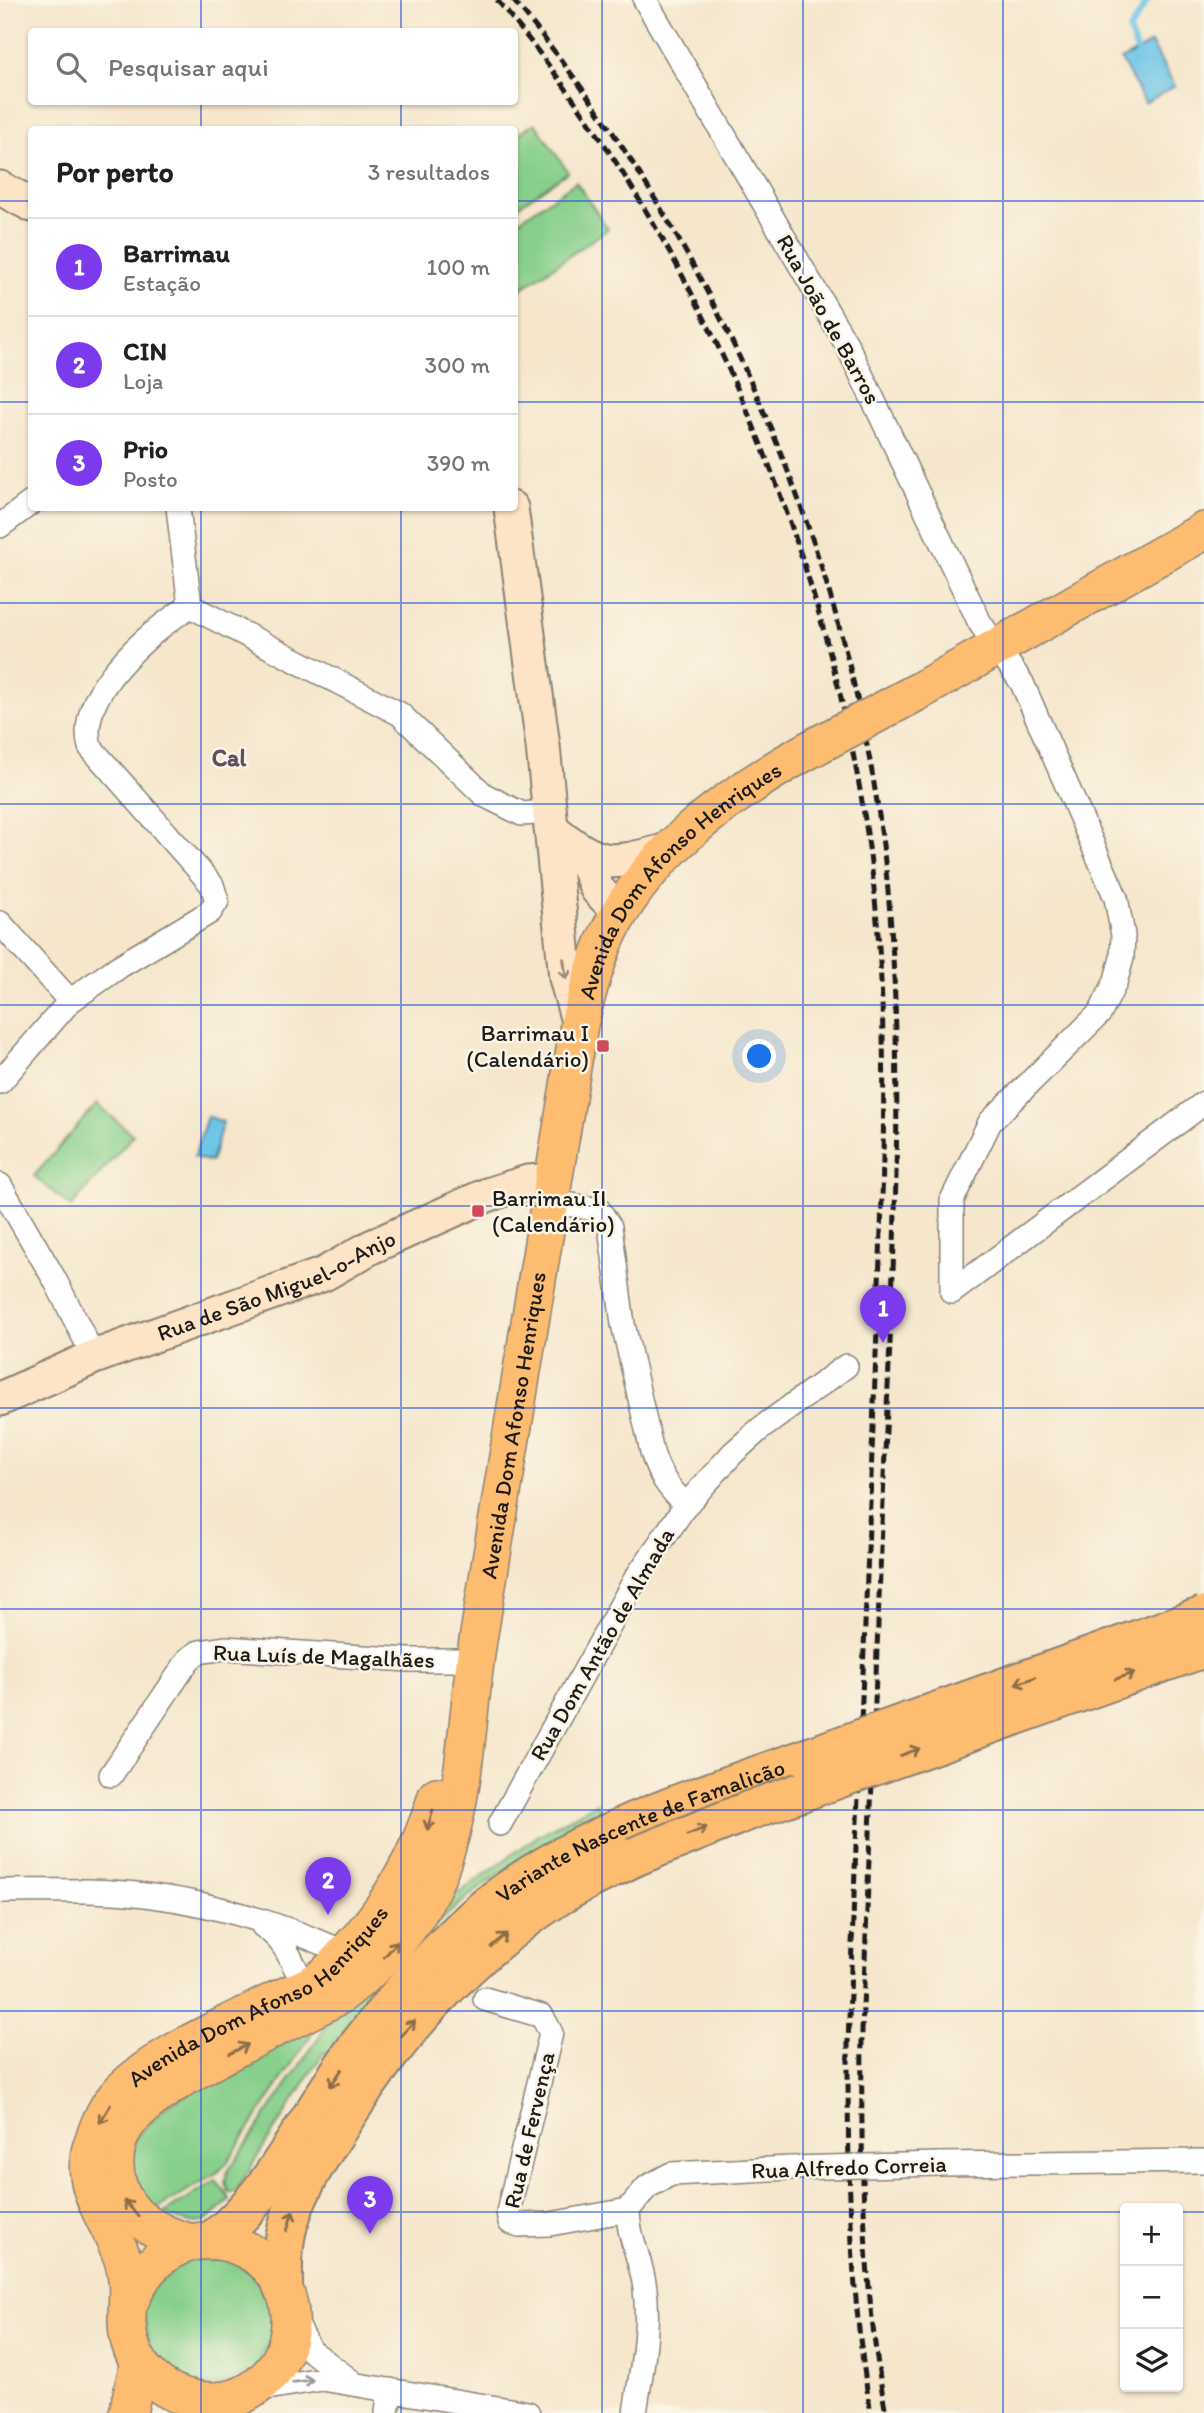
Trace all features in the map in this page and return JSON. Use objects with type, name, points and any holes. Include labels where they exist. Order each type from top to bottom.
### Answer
[{"type":"highway","name":"Variante Nascente de Famalicão","points":[[286,2299],[285,2240],[295,2206],[323,2153],[399,2038],[449,1985],[501,1938],[628,1842],[1204,1616]]},
{"type":"highway","name":"Variante Nascente de Famalicão","points":[[201,2241],[248,2207],[356,2050],[424,1967],[480,1912],[547,1866],[748,1811],[1204,1648]]},
{"type":"main road","points":[[0,188],[28,203]]},
{"type":"main road","points":[[511,511],[543,746],[556,904],[567,987],[579,1025]]},
{"type":"main road","name":"Avenida Dom Afonso Henriques","points":[[328,1978],[172,2084],[136,2113],[123,2130],[115,2154],[116,2177],[121,2197],[131,2210],[156,2230],[247,2249],[274,2273],[286,2299],[289,2333],[282,2356],[269,2376],[250,2391],[231,2399],[183,2406],[152,2379],[139,2362],[129,2333],[130,2301],[123,2262],[97,2208],[90,2179],[90,2151],[101,2119],[130,2082],[152,2066],[328,1978],[388,1953],[431,1889],[456,1817],[473,1672],[579,1025],[612,928],[635,889],[672,849],[713,811],[754,781],[1204,531]]},
{"type":"main road","points":[[550,820],[582,853],[612,928],[579,932],[556,904]]},
{"type":"main road","points":[[582,853],[603,862],[626,861],[672,849]]},
{"type":"main road","name":"Rua de São Miguel-o-Anjo","points":[[0,1399],[94,1357],[324,1274],[371,1247],[487,1195],[528,1182],[552,1190]]},
{"type":"main road","name":"Avenida Dom Afonso Henriques","points":[[130,2301],[138,2281],[151,2264],[169,2250],[201,2241]]},
{"type":"main road","name":"Avenida Dom Afonso Henriques","points":[[128,2413],[139,2362]]},
{"type":"street","name":"Rua João de Barros","points":[[645,0],[838,327],[980,623],[1022,683],[1116,898],[1123,935],[1122,958],[1115,983],[1100,1013],[990,1122],[952,1200],[952,1292],[1204,1103]]},
{"type":"street","points":[[0,526],[28,505]]},
{"type":"street","points":[[178,511],[190,606]]},
{"type":"street","points":[[190,606],[400,714],[484,795],[522,814],[550,820]]},
{"type":"street","points":[[0,1082],[70,1001],[120,966],[210,912],[217,901],[212,885],[90,747],[87,736],[89,713],[95,701],[130,655],[159,628],[190,606]]},
{"type":"street","points":[[0,923],[70,1001]]},
{"type":"street","points":[[0,1185],[55,1280],[94,1357]]},
{"type":"street","points":[[552,1190],[598,1210],[610,1227],[623,1324],[652,1452],[658,1472],[669,1489],[686,1505]]},
{"type":"street","name":"Rua Dom Antão de Almada","points":[[500,1825],[636,1578],[686,1505],[733,1453],[760,1429],[846,1366]]},
{"type":"street","name":"Rua Luís de Magalhães","points":[[111,1775],[179,1669],[199,1652],[225,1648],[409,1660],[473,1672]]},
{"type":"street","points":[[0,1891],[144,1895],[188,1902],[251,1919],[276,1934],[289,1952],[328,1978]]},
{"type":"street","points":[[251,1919],[328,1978]]},
{"type":"street","name":"Rua de Fervença","points":[[485,1999],[542,2016],[551,2033],[508,2212],[510,2222],[519,2225],[550,2224],[628,2210]]},
{"type":"street","name":"Rua Alfredo Correia","points":[[628,2210],[647,2187],[671,2174],[938,2164],[1204,2161]]},
{"type":"street","points":[[628,2210],[628,2233],[645,2286],[648,2325],[635,2413]]},
{"type":"street","points":[[286,2299],[310,2350],[357,2385]]},
{"type":"street","points":[[250,2391],[321,2379],[528,2413]]},
{"type":"street","points":[[387,2413],[390,2389]]},
{"type":"green space","points":[[535,123],[568,172],[518,206],[518,134]]},
{"type":"green space","points":[[576,182],[608,229],[518,291],[518,221]]},
{"type":"green space","points":[[97,1104],[133,1135],[71,1207],[34,1176]]},
{"type":"green space","points":[[597,1803],[603,1817],[509,1868],[456,1907],[409,1952],[367,2001],[328,2054],[324,2052],[235,2192],[228,2192],[225,2181],[227,2173],[327,2025],[445,1887],[459,1893],[539,1835]]},
{"type":"green space","points":[[318,2024],[226,2164],[218,2172],[152,2212],[128,2178],[134,2139],[169,2104]]},
{"type":"green space","points":[[216,2180],[230,2200],[214,2215],[193,2223],[164,2213]]},
{"type":"green space","points":[[230,2257],[266,2285],[275,2330],[256,2369],[218,2387],[177,2380],[149,2350],[143,2309],[150,2289],[184,2259]]},
{"type":"water","points":[[1151,43],[1175,86],[1145,103],[1121,60]]},
{"type":"water","points":[[207,1116],[223,1122],[211,1162],[194,1157]]},
{"type":"waterway","points":[[1137,51],[1129,31],[1148,0]]},
{"type":"railway","points":[[497,0],[564,87],[626,178],[681,273],[730,371],[772,472],[808,576],[837,682],[860,790],[878,936],[884,1084],[881,1231],[848,2043],[849,2182],[854,2275],[871,2413]]},
{"type":"railway","points":[[513,0],[587,95],[654,197],[714,305],[766,418],[811,534],[846,653],[872,772],[888,891],[897,1111],[894,1257],[862,2031],[863,2175],[868,2271],[886,2413]]},
{"type":"place","name":"Barrimau I (Calendário)","points":[[603,1046]]},
{"type":"place","name":"Barrimau II (Calendário)","points":[[478,1211]]},
{"type":"place","name":"Barrimau","points":[[883,1343]]},
{"type":"place","name":"CIN","points":[[328,1915]]},
{"type":"place","name":"Prio","points":[[370,2234]]},
{"type":"district","name":"Cal","points":[[229,758]]}]
